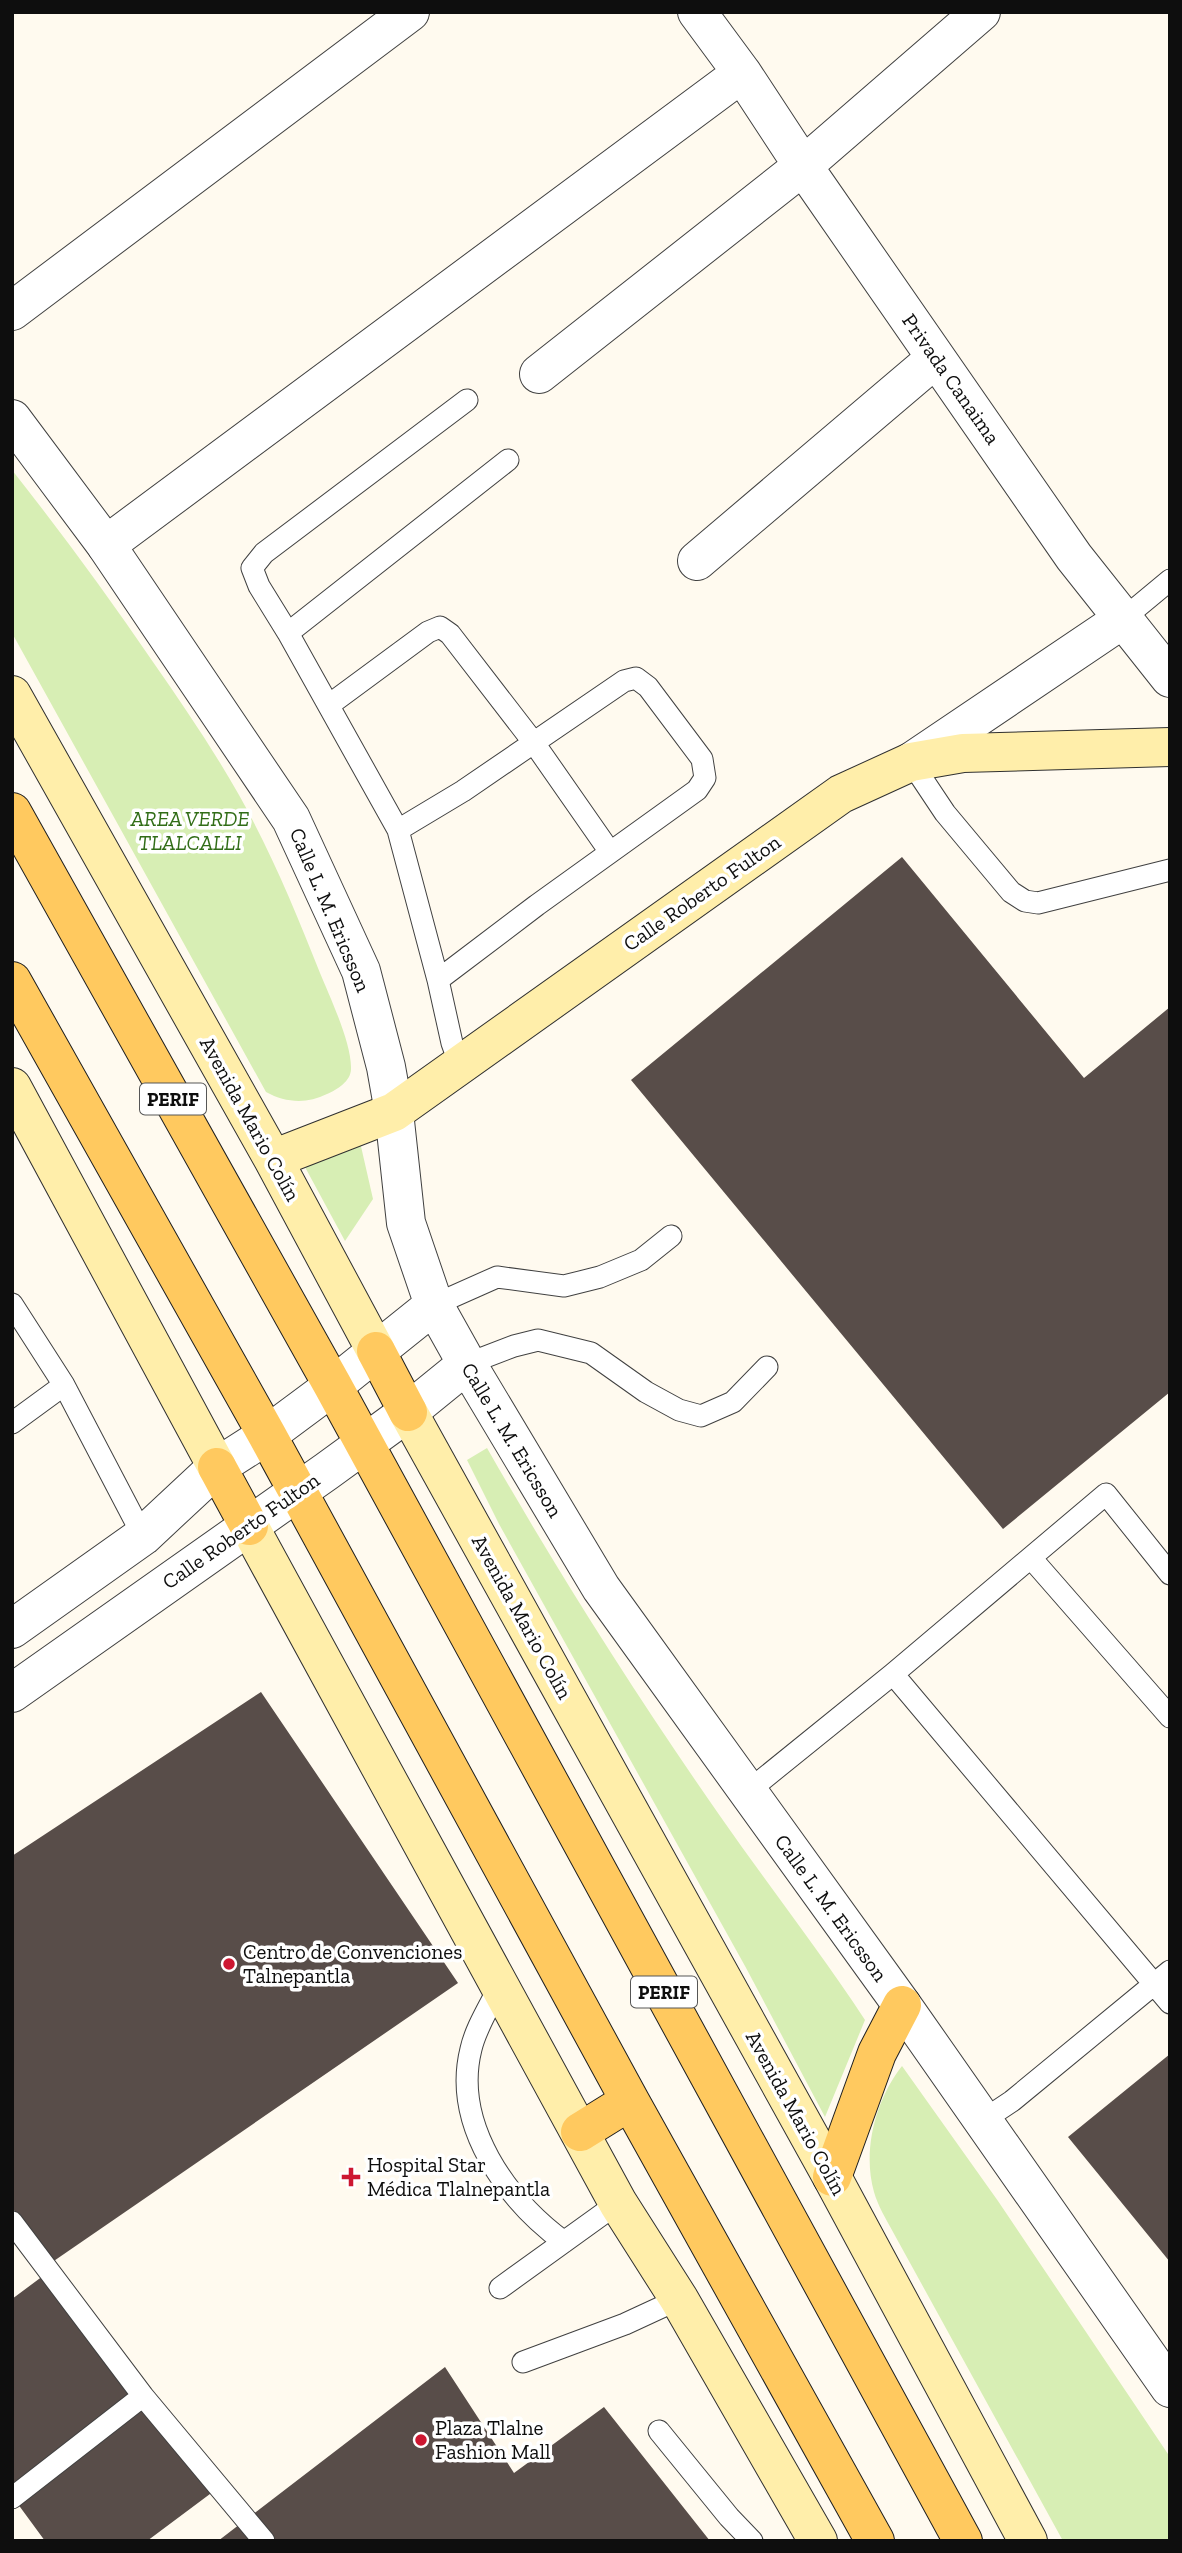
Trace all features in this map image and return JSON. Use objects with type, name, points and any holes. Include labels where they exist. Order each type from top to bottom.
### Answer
[{"type":"main road","name":"Avenida Mario Colín","points":[[12,695],[273,1159],[408,1412],[832,2177],[1028,2541]]},
{"type":"main road","name":"Calle Roberto Fulton","points":[[273,1159],[394,1112],[841,794],[911,762],[963,753],[1170,747]]},
{"type":"main road","name":"PERIF","points":[[12,812],[333,1385],[363,1445],[963,2541]]},
{"type":"main road","points":[[12,981],[267,1435],[630,2101],[875,2541]]},
{"type":"main road","points":[[17,1106],[218,1467],[618,2203],[679,2299],[818,2541]]},
{"type":"main road","points":[[832,2177],[877,2053],[902,2005]]},
{"type":"main road","points":[[580,2132],[630,2101]]},
{"type":"street","points":[[12,311],[410,12]]},
{"type":"street","name":"Privada Canaima","points":[[697,12],[742,73],[803,166],[1074,557],[1170,678]]},
{"type":"street","points":[[539,374],[803,166],[981,12]]},
{"type":"street","points":[[106,545],[742,73]]},
{"type":"street","points":[[696,561],[936,358]]},
{"type":"street","name":"Calle L. M. Ericsson","points":[[12,419],[106,545],[291,819],[361,971],[386,1067],[394,1112],[406,1223],[434,1305],[467,1364],[601,1588],[902,2005],[1170,2388]]},
{"type":"street","points":[[911,762],[1123,619]]},
{"type":"street","points":[[65,1656],[24,1620],[143,1536],[218,1467],[267,1435],[434,1305]]},
{"type":"street","name":"Calle Roberto Fulton","points":[[12,1693],[363,1445],[467,1364]]},
{"type":"lane","points":[[460,1065],[452,1043],[398,830],[259,586],[252,568],[264,553],[467,400]]},
{"type":"lane","points":[[288,633],[508,460]]},
{"type":"lane","points":[[1123,619],[1170,580]]},
{"type":"lane","points":[[329,705],[428,632],[440,627],[450,634],[534,743],[610,852]]},
{"type":"lane","points":[[398,830],[463,791],[624,681],[636,678],[648,687],[702,759],[705,778],[697,790],[438,981]]},
{"type":"lane","points":[[911,762],[945,813],[1011,892],[1025,901],[1038,903],[1170,870]]},
{"type":"lane","points":[[434,1305],[497,1277],[564,1286],[600,1277],[641,1260],[671,1236]]},
{"type":"lane","points":[[12,1304],[64,1385],[143,1536]]},
{"type":"lane","points":[[467,1364],[538,1340],[591,1353],[646,1392],[679,1410],[701,1416],[733,1402],[767,1367]]},
{"type":"lane","points":[[12,1423],[64,1385]]},
{"type":"lane","points":[[747,1792],[1106,1494],[1170,1574]]},
{"type":"lane","points":[[1031,1558],[1170,1717]]},
{"type":"lane","points":[[892,1674],[1161,1977],[1170,2003]]},
{"type":"lane","points":[[982,2121],[1012,2101],[1161,1977]]},
{"type":"lane","points":[[500,1986],[471,2049],[468,2072],[470,2113],[483,2150],[500,2176],[539,2223],[564,2242]]},
{"type":"lane","points":[[500,2288],[618,2203]]},
{"type":"lane","points":[[12,2222],[143,2396],[264,2541]]},
{"type":"lane","points":[[523,2362],[625,2324],[679,2299]]},
{"type":"lane","points":[[12,2498],[143,2396]]},
{"type":"lane","points":[[659,2431],[752,2541]]},
{"type":"green space","name":"AREA VERDE TLALCALLI","points":[[12,470],[84,564],[164,678],[219,761],[251,817],[292,905],[348,1047],[351,1069],[349,1077],[331,1092],[296,1101],[266,1092],[12,633]]},
{"type":"green space","points":[[360,1142],[373,1199],[345,1241],[299,1156]]},
{"type":"green space","points":[[487,1448],[599,1635],[659,1726],[865,2020],[825,2117],[745,1966],[499,1524],[467,1460]]},
{"type":"green space","points":[[902,2066],[998,2201],[1170,2457],[1170,2541],[1063,2541],[876,2197],[870,2159],[874,2126],[885,2094]]},
{"type":"building","points":[[902,857],[1084,1078],[1170,1007],[1170,1392],[1003,1529],[631,1080]]},
{"type":"building","name":"Centro de Convenciones Talnepantla","points":[[261,1692],[458,1983],[48,2265],[12,2207],[12,1856]]},
{"type":"building","points":[[1170,2054],[1170,2262],[1068,2137]]},
{"type":"building","points":[[51,2270],[214,2491],[147,2541],[45,2541],[12,2496],[12,2299]]},
{"type":"building","name":"Plaza Tlalne Fashion Mall","points":[[445,2367],[514,2473],[604,2407],[710,2541],[218,2541]]},
{"type":"place","name":"Centro de Convenciones Talnepantla","points":[[229,1964]]},
{"type":"place","name":"Hospital Star Médica Tlalnepantla","points":[[351,2177]]},
{"type":"place","name":"Plaza Tlalne Fashion Mall","points":[[421,2440]]}]
